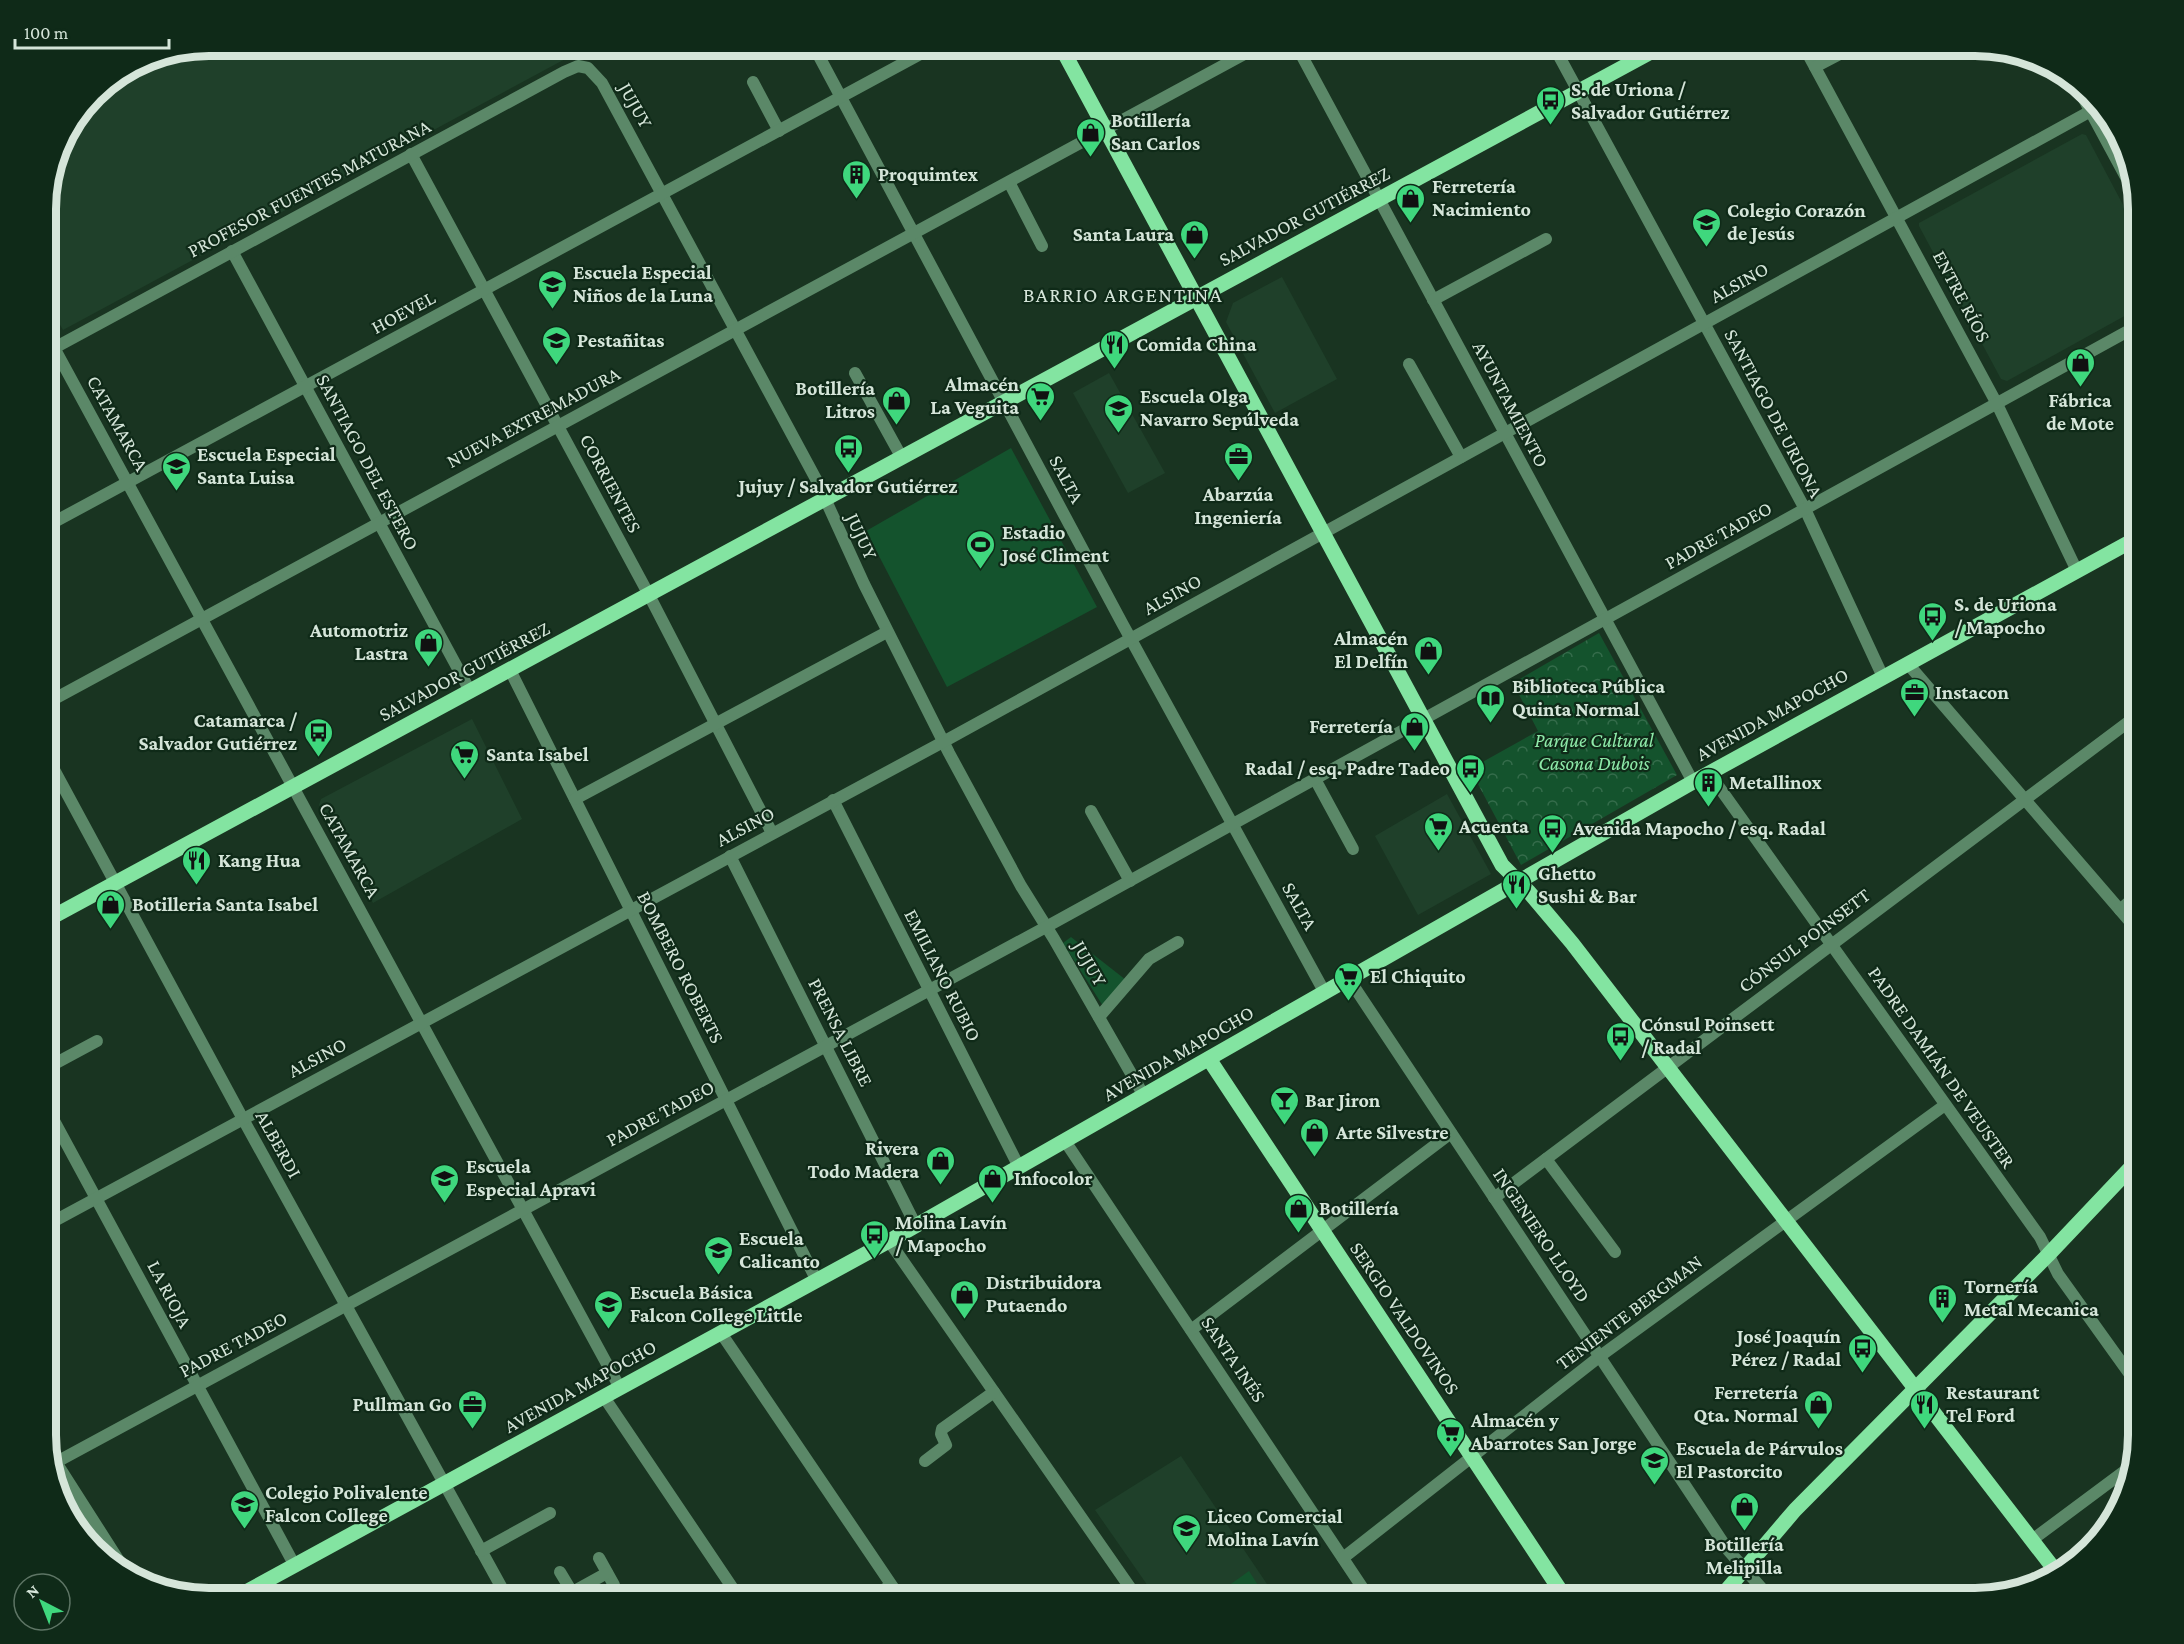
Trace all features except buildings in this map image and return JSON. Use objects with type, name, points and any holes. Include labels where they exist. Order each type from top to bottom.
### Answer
[{"type":"main road","name":"SALVADOR GUTIÉRREZ","points":[[56,915],[1645,55]]},
{"type":"main road","points":[[1066,56],[1497,858],[1572,943],[2053,1567]]},
{"type":"main road","name":"AVENIDA MAPOCHO","points":[[254,1588],[916,1226],[1693,782],[2128,543]]},
{"type":"main road","name":"SERGIO VALDOVINOS","points":[[1209,1059],[1559,1588]]},
{"type":"main road","points":[[1729,1588],[1795,1510],[2048,1255],[2128,1171]]},
{"type":"street","name":"NUEVA EXTREMADURA","points":[[56,698],[1242,55]]},
{"type":"street","name":"AYUNTAMIENTO","points":[[1301,55],[1693,782]]},
{"type":"street","name":"SANTIAGO DE URIONA","points":[[1559,55],[1805,509],[1883,677]]},
{"type":"street","name":"ENTRE RÍOS","points":[[1809,55],[1997,404],[2077,571]]},
{"type":"street","points":[[1815,67],[1838,55]]},
{"type":"street","name":"SALTA","points":[[819,56],[1131,639],[1325,993]]},
{"type":"street","name":"HOEVEL","points":[[56,521],[917,56]]},
{"type":"street","name":"PROFESOR FUENTES MATURANA","points":[[56,347],[572,68],[584,66],[592,71]]},
{"type":"street","name":"JUJUY","points":[[592,71],[602,83],[663,194],[817,481],[887,632],[943,742],[1021,886],[1144,1096]]},
{"type":"street","points":[[753,82],[779,131]]},
{"type":"street","name":"ALSINO","points":[[56,1220],[943,742],[2092,110]]},
{"type":"street","points":[[2099,119],[2123,168]]},
{"type":"street","name":"CORRIENTES","points":[[411,154],[649,595],[772,833]]},
{"type":"street","points":[[1009,182],[1042,246]]},
{"type":"street","points":[[1433,300],[1546,239]]},
{"type":"street","name":"SANTIAGO DEL ESTERO","points":[[232,251],[470,691]]},
{"type":"street","name":"PADRE TADEO","points":[[58,1461],[929,991],[2128,331]]},
{"type":"street","name":"CATAMARCA","points":[[56,360],[128,483],[620,1388]]},
{"type":"street","points":[[1409,364],[1461,457]]},
{"type":"street","points":[[855,373],[902,458]]},
{"type":"street","points":[[575,799],[887,632]]},
{"type":"street","points":[[1908,664],[2128,919]]},
{"type":"street","name":"BOMBERO ROBERTS","points":[[510,670],[817,1281]]},
{"type":"street","name":"CÓNSUL POINSETT","points":[[1494,1198],[2128,722]]},
{"type":"street","name":"ALBERDI","points":[[56,773],[345,1306],[502,1588]]},
{"type":"street","name":"PADRE DAMIÁN DE VEUSTER","points":[[1709,773],[2040,1238],[2061,1278],[2128,1372]]},
{"type":"street","points":[[1316,779],[1353,849]]},
{"type":"street","name":"EMILIANO RUBIO","points":[[833,800],[1019,1167]]},
{"type":"street","points":[[1091,811],[1130,881]]},
{"type":"street","name":"PRENSA LIBRE","points":[[730,856],[916,1226]]},
{"type":"street","points":[[2120,910],[2128,903]]},
{"type":"street","name":"JUJUY","points":[[1099,1017],[1149,959],[1178,942]]},
{"type":"street","name":"INGENIERO LLOYD","points":[[1349,979],[1728,1550],[1761,1588]]},
{"type":"street","points":[[56,1063],[98,1041]]},
{"type":"street","name":"TENIENTE BERGMAN","points":[[1343,1558],[1599,1357],[1945,1105]]},
{"type":"street","name":"LA RIOJA","points":[[56,1124],[295,1566]]},
{"type":"street","points":[[1191,1330],[1451,1133]]},
{"type":"street","name":"SANTA INÉS","points":[[1065,1141],[1363,1588]]},
{"type":"street","points":[[1546,1159],[1615,1252]]},
{"type":"street","points":[[889,1241],[1130,1588]]},
{"type":"street","points":[[721,1333],[893,1588]]},
{"type":"street","points":[[926,1461],[946,1445],[941,1434],[942,1429],[994,1392]]},
{"type":"street","points":[[604,1397],[733,1588]]},
{"type":"street","points":[[2032,1540],[2124,1471]]},
{"type":"street","points":[[61,1475],[117,1558]]},
{"type":"street","points":[[481,1551],[550,1513]]},
{"type":"street","points":[[599,1558],[614,1585]]},
{"type":"street","points":[[560,1572],[569,1588]]},
{"type":"street","points":[[586,1588],[608,1573]]},
{"type":"street","points":[[886,1588],[891,1585]]},
{"type":"shaded area","points":[[199,56],[611,56],[604,59],[567,58],[63,330],[56,318],[56,199],[61,169],[71,141],[87,115],[100,100],[132,76],[150,67],[179,58]]},
{"type":"shaded area","points":[[2082,134],[2086,135],[2128,214],[2128,314],[2007,381],[2001,379],[1919,223]]},
{"type":"shaded area","points":[[1282,277],[1337,379],[1275,413],[1226,322],[1233,303]]},
{"type":"shaded area","name":"Escuela Olga Navarro Sepúlveda","points":[[1109,373],[1165,473],[1128,493],[1073,393]]},
{"type":"shaded area","points":[[472,719],[522,819],[373,903],[319,805],[321,799]]},
{"type":"shaded area","name":"Acuenta","points":[[1447,794],[1491,874],[1418,915],[1375,836]]},
{"type":"shaded area","name":"Liceo Comercial Molina Lavín","points":[[1181,1456],[1270,1588],[1149,1588],[1095,1510]]},
{"type":"green space","name":"Estadio José Climent","points":[[1011,448],[1097,607],[947,687],[866,531]]},
{"type":"green space","name":"Parque Cultural Casona Dubois","points":[[1599,633],[1677,775],[1521,865],[1470,769],[1538,731],[1513,683]]},
{"type":"green space","points":[[1071,937],[1126,980],[1103,1006],[1063,943]]},
{"type":"green space","points":[[1249,1571],[1260,1588],[1225,1588]]},
{"type":"place","name":"S. de Uriona / Salvador Gutiérrez","points":[[1550,126]]},
{"type":"place","name":"Botillería San Carlos","points":[[1090,158]]},
{"type":"place","name":"Proquimtex","points":[[857,200]]},
{"type":"place","name":"Ferretería Nacimiento","points":[[1411,224]]},
{"type":"place","name":"Colegio Corazón de Jesús","points":[[1706,248]]},
{"type":"place","name":"Santa Laura","points":[[1195,260]]},
{"type":"place","name":"Escuela Especial Niños de la Luna","points":[[552,310]]},
{"type":"place","name":"Pestañitas","points":[[556,366]]},
{"type":"place","name":"Comida China","points":[[1115,370]]},
{"type":"place","name":"Fábrica de Mote","points":[[2080,388]]},
{"type":"place","name":"Almacén La Veguita","points":[[1040,422]]},
{"type":"place","name":"Botillería Litros","points":[[896,426]]},
{"type":"place","name":"Escuela Olga Navarro Sepúlveda","points":[[1119,434]]},
{"type":"place","name":"Jujuy / Salvador Gutiérrez","points":[[848,474]]},
{"type":"place","name":"Abarzúa Ingeniería","points":[[1238,482]]},
{"type":"place","name":"Escuela Especial Santa Luisa","points":[[176,492]]},
{"type":"place","name":"Estadio José Climent","points":[[981,570]]},
{"type":"place","name":"S. de Uriona / Mapocho","points":[[1933,642]]},
{"type":"place","name":"Automotriz Lastra","points":[[429,668]]},
{"type":"place","name":"Almacén El Delfín","points":[[1429,676]]},
{"type":"place","name":"Instacon","points":[[1914,718]]},
{"type":"place","name":"Biblioteca Pública Quinta Normal","points":[[1491,724]]},
{"type":"place","name":"Ferretería","points":[[1414,752]]},
{"type":"place","name":"Catamarca / Salvador Gutiérrez","points":[[318,758]]},
{"type":"place","name":"Santa Isabel","points":[[465,780]]},
{"type":"place","name":"Radal / esq. Padre Tadeo","points":[[1471,794]]},
{"type":"place","name":"Metallinox","points":[[1708,808]]},
{"type":"place","name":"Acuenta","points":[[1438,852]]},
{"type":"place","name":"Avenida Mapocho / esq. Radal","points":[[1552,854]]},
{"type":"place","name":"Kang Hua","points":[[197,886]]},
{"type":"place","name":"Ghetto Sushi & Bar","points":[[1517,910]]},
{"type":"place","name":"Botilleria Santa Isabel","points":[[111,930]]},
{"type":"place","name":"El Chiquito","points":[[1349,1002]]},
{"type":"place","name":"Cónsul Poinsett / Radal","points":[[1620,1062]]},
{"type":"place","name":"Bar Jiron","points":[[1284,1126]]},
{"type":"place","name":"Arte Silvestre","points":[[1315,1158]]},
{"type":"place","name":"Rivera Todo Madera","points":[[940,1186]]},
{"type":"place","name":"Escuela Especial Apravi","points":[[445,1204]]},
{"type":"place","name":"Infocolor","points":[[993,1204]]},
{"type":"place","name":"Botillería","points":[[1298,1234]]},
{"type":"place","name":"Molina Lavín / Mapocho","points":[[874,1260]]},
{"type":"place","name":"Escuela Calicanto","points":[[718,1276]]},
{"type":"place","name":"Distribuidora Putaendo","points":[[965,1320]]},
{"type":"place","name":"Tornería Metal Mecanica","points":[[1943,1324]]},
{"type":"place","name":"Escuela Básica Falcon College Little","points":[[609,1330]]},
{"type":"place","name":"José Joaquín Pérez / Radal","points":[[1862,1374]]},
{"type":"place","name":"Pullman Go","points":[[473,1430]]},
{"type":"place","name":"Ferretería Qta. Normal","points":[[1819,1430]]},
{"type":"place","name":"Restaurant Tel Ford","points":[[1925,1430]]},
{"type":"place","name":"Almacén y Abarrotes San Jorge","points":[[1450,1458]]},
{"type":"place","name":"Escuela de Párvulos El Pastorcito","points":[[1655,1486]]},
{"type":"place","name":"Colegio Polivalente Falcon College","points":[[244,1530]]},
{"type":"place","name":"Botillería Melipilla","points":[[1744,1532]]},
{"type":"place","name":"Liceo Comercial Molina Lavín","points":[[1186,1554]]},
{"type":"district","name":"BARRIO ARGENTINA","points":[[1123,295]]}]
